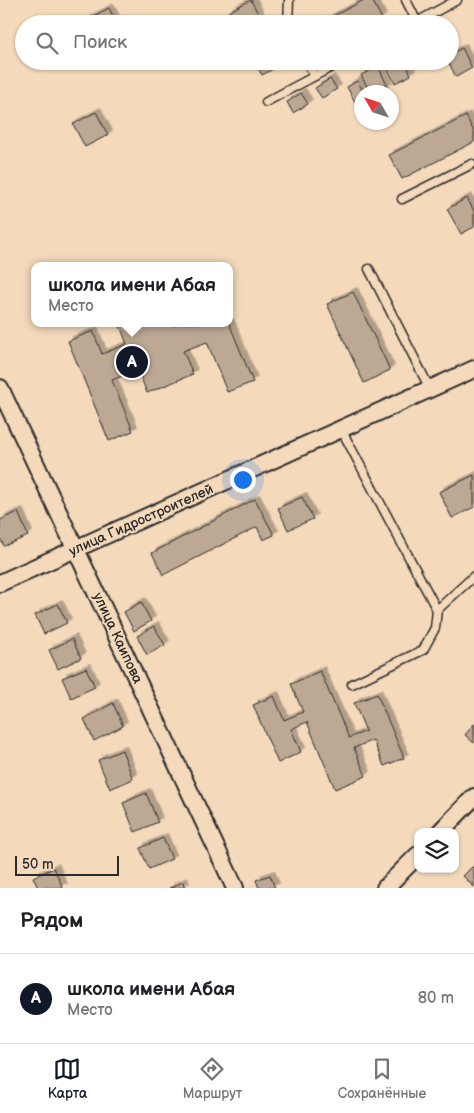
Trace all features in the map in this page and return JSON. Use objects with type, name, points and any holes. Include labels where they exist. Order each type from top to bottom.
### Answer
[{"type":"street","name":"улица Гидростроителей","points":[[0,583],[474,369]]},
{"type":"street","name":"улица Каипова","points":[[0,388],[235,888]]},
{"type":"street","points":[[444,828],[474,797]]},
{"type":"street","points":[[386,888],[414,859]]},
{"type":"lane","points":[[288,15],[289,0]]},
{"type":"lane","points":[[406,0],[412,15]]},
{"type":"lane","points":[[430,15],[457,0]]},
{"type":"lane","points":[[311,70],[315,76]]},
{"type":"lane","points":[[266,102],[326,70]]},
{"type":"lane","points":[[402,199],[473,165]]},
{"type":"lane","points":[[370,269],[430,389]]},
{"type":"lane","points":[[341,429],[437,610],[435,628],[423,650],[352,684]]},
{"type":"lane","points":[[437,610],[474,576]]},
{"type":"building","points":[[251,0],[258,15],[230,15],[228,12]]},
{"type":"building","points":[[364,0],[372,0],[380,15],[335,15]]},
{"type":"building","points":[[109,8],[112,15],[96,15]]},
{"type":"building","points":[[462,48],[472,68],[456,77],[452,70],[459,70],[459,50]]},
{"type":"building","points":[[259,70],[271,70],[262,75]]},
{"type":"building","points":[[370,70],[380,70],[387,85],[366,85],[361,75]]},
{"type":"building","points":[[388,70],[409,70],[411,75],[395,83]]},
{"type":"building","points":[[330,79],[337,89],[322,98],[315,88]]},
{"type":"building","points":[[357,81],[360,85],[354,85],[354,100],[347,87]]},
{"type":"building","points":[[301,93],[308,104],[293,113],[287,102]]},
{"type":"building","points":[[96,112],[108,135],[85,147],[73,124]]},
{"type":"building","points":[[466,116],[474,132],[474,142],[402,179],[389,155]]},
{"type":"building","points":[[467,198],[474,211],[474,227],[461,234],[447,209]]},
{"type":"building","points":[[353,292],[390,370],[364,383],[327,304]]},
{"type":"building","points":[[121,327],[231,327],[253,382],[227,392],[207,342],[183,351],[193,374],[147,393],[138,370],[112,380],[133,431],[109,441],[68,341],[93,331],[102,354],[127,344]]},
{"type":"building","points":[[474,475],[474,507],[452,518],[439,492]]},
{"type":"building","points":[[302,497],[313,519],[288,530],[278,508]]},
{"type":"building","points":[[255,499],[274,535],[263,540],[257,527],[163,575],[152,553]]},
{"type":"building","points":[[18,512],[28,536],[4,546],[0,538],[0,520]]},
{"type":"building","points":[[141,602],[151,621],[134,631],[124,612]]},
{"type":"building","points":[[58,604],[67,623],[44,634],[35,615]]},
{"type":"building","points":[[154,626],[165,645],[147,655],[137,636]]},
{"type":"building","points":[[72,639],[81,658],[58,669],[49,650]]},
{"type":"building","points":[[86,668],[95,687],[71,698],[62,678]]},
{"type":"building","points":[[320,671],[349,738],[366,731],[354,703],[377,694],[404,758],[384,766],[373,740],[354,748],[366,776],[335,789],[307,722],[291,729],[301,752],[278,763],[253,705],[274,696],[284,720],[303,712],[291,684]]},
{"type":"building","points":[[113,703],[123,726],[94,741],[84,719]]},
{"type":"building","points":[[474,724],[474,743],[465,735]]},
{"type":"building","points":[[122,750],[133,779],[110,789],[98,760]]},
{"type":"building","points":[[146,793],[158,822],[135,832],[123,803]]},
{"type":"building","points":[[163,838],[172,859],[149,869],[140,848]]},
{"type":"building","points":[[472,867],[474,869],[474,887],[463,876]]},
{"type":"building","points":[[54,868],[63,888],[38,888],[33,877]]},
{"type":"building","points":[[270,875],[275,888],[259,888],[256,880]]},
{"type":"building","points":[[183,882],[185,888],[169,888]]},
{"type":"place","name":"школа имени Абая","points":[[132,362]]}]
